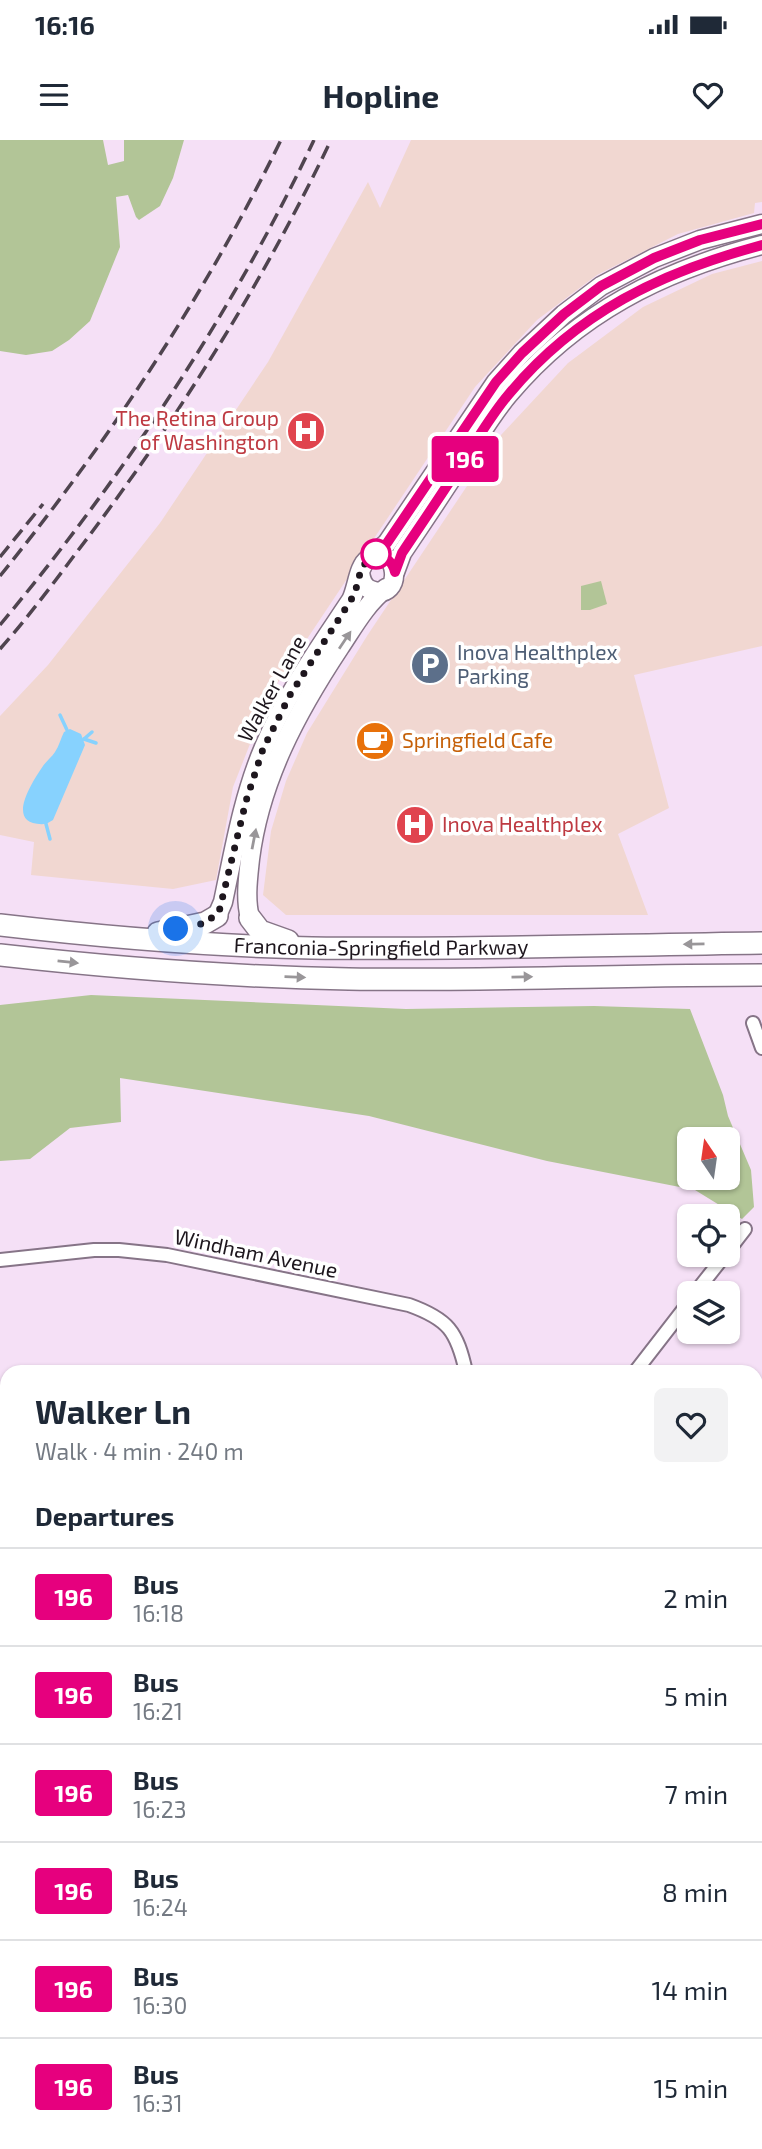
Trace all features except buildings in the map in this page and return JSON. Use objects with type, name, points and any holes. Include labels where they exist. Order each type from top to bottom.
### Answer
[{"type":"main road","points":[[132,938],[198,925],[217,916]]},
{"type":"main road","points":[[250,918],[260,931],[310,948]]},
{"type":"main road","name":"Franconia-Springfield Parkway","points":[[0,925],[132,938],[310,948],[762,943]]},
{"type":"main road","name":"Franconia-Springfield Parkway","points":[[0,955],[174,971],[296,977],[394,979],[762,975]]},
{"type":"street","name":"Walker Lane","points":[[217,916],[223,902],[246,801],[263,749],[290,695],[351,600],[365,565],[387,543],[496,382],[522,353],[564,314],[601,286],[654,258],[700,240],[762,224]]},
{"type":"street","name":"Walker Lane","points":[[250,918],[247,892],[251,855],[262,802],[298,713],[366,608],[393,583],[402,553],[508,395],[534,367],[580,326],[613,304],[675,272],[719,256],[762,245]]},
{"type":"street","points":[[386,588],[379,591],[367,588],[363,583],[365,565],[375,556],[387,558],[395,572]]},
{"type":"street","points":[[753,1023],[762,1048]]},
{"type":"street","points":[[740,1236],[745,1229]]},
{"type":"street","name":"Windham Avenue","points":[[0,1260],[94,1250],[167,1255],[409,1305],[426,1311],[443,1322],[459,1345],[464,1365]]},
{"type":"street","points":[[705,1281],[716,1267]]},
{"type":"street","points":[[640,1365],[677,1318]]},
{"type":"shaded area","points":[[411,140],[762,140],[762,202],[755,203],[754,213],[678,234],[597,275],[537,320],[475,387],[269,696],[233,787],[216,880],[173,889],[31,875],[34,842],[0,835],[0,716],[48,665],[160,523],[268,362],[368,182],[380,208]]},
{"type":"shaded area","points":[[762,261],[762,646],[634,675],[669,808],[618,834],[648,915],[286,915],[263,895],[271,831],[286,781],[307,733],[367,636],[501,435],[568,363],[643,307],[712,274]]},
{"type":"green space","points":[[0,140],[103,140],[108,165],[124,161],[124,140],[184,140],[173,178],[160,206],[139,220],[128,195],[116,197],[120,247],[90,321],[52,351],[26,355],[0,351]]},
{"type":"green space","points":[[601,581],[607,604],[581,610],[581,586]]},
{"type":"green space","points":[[91,995],[406,1009],[594,1006],[690,1009],[733,1127],[677,1127],[677,1186],[547,1161],[369,1116],[120,1078],[121,1122],[70,1128],[30,1159],[0,1161],[0,1005]]},
{"type":"green space","points":[[740,1144],[751,1170],[754,1207],[742,1219],[740,1204],[718,1204],[695,1190],[740,1190]]},
{"type":"water","points":[[70,729],[81,734],[85,745],[53,820],[46,824],[34,823],[26,819],[23,813],[26,795],[56,750],[64,732]]},
{"type":"waterway","points":[[60,715],[67,730]]},
{"type":"waterway","points":[[84,739],[92,732]]},
{"type":"waterway","points":[[84,739],[96,743]]},
{"type":"waterway","points":[[46,824],[50,839]]},
{"type":"railway","points":[[0,576],[79,473],[153,366],[220,255],[281,140]]},
{"type":"railway","points":[[0,625],[89,511],[172,392],[248,268],[314,140]]},
{"type":"railway","points":[[0,649],[89,536],[189,393],[250,294],[331,140]]},
{"type":"railway","points":[[0,557],[43,504]]},
{"type":"bus line","name":"196","points":[[762,224],[700,240],[654,258],[601,286],[564,314],[522,353],[496,382],[387,543],[369,558],[387,558],[395,572],[402,553],[508,395],[534,367],[580,326],[613,304],[675,272],[719,256],[762,245]]},
{"type":"place","name":"The Retina Group of Washington","points":[[306,431]]},
{"type":"place","name":"Inova Healthplex Parking","points":[[430,665]]},
{"type":"place","name":"Springfield Cafe","points":[[375,741]]},
{"type":"place","name":"Inova Healthplex","points":[[415,825]]},
{"type":"route","points":[[176,929],[205,923],[217,916],[223,902],[250,784],[263,749],[290,695],[351,600],[362,566],[376,554]]}]
